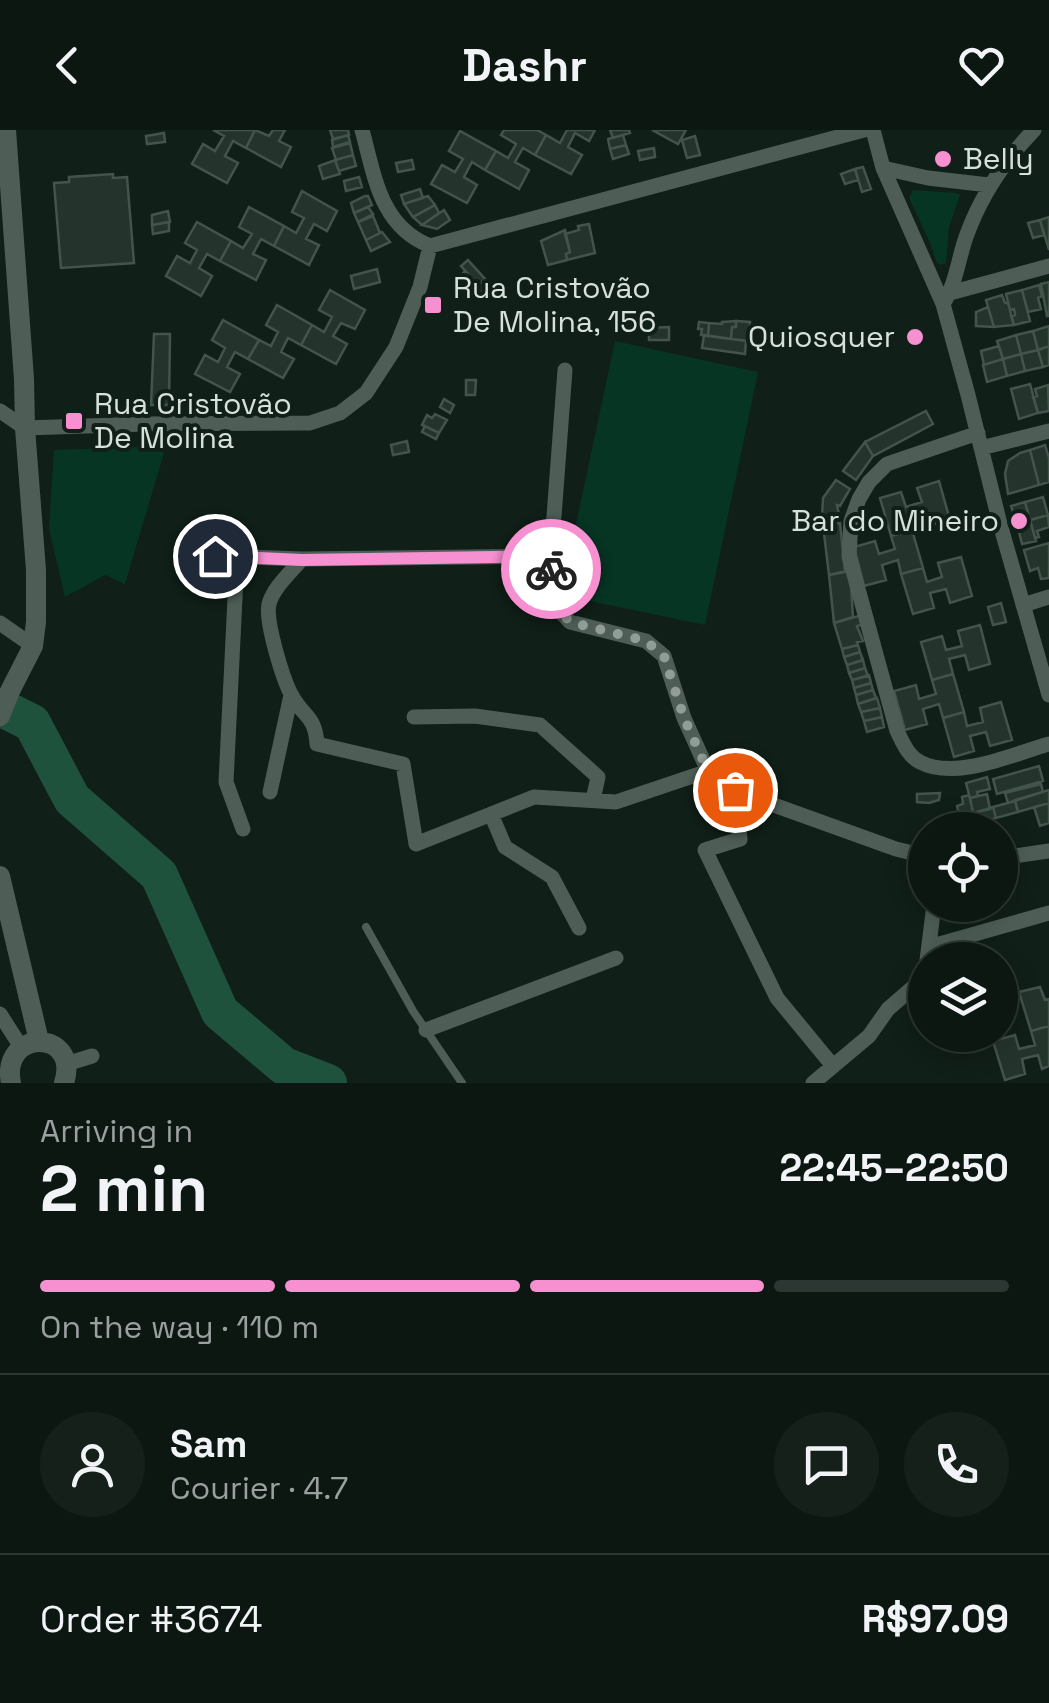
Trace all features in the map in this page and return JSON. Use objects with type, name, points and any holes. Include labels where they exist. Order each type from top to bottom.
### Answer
[{"type":"street","points":[[0,716],[34,646],[36,622],[24,379],[9,317],[6,130]]},
{"type":"street","points":[[362,130],[382,199],[394,223],[411,239],[430,246],[864,130]]},
{"type":"street","points":[[873,130],[883,168],[946,298],[1049,696]]},
{"type":"street","points":[[946,298],[989,184],[1034,130]]},
{"type":"street","points":[[883,168],[928,178],[989,184]]},
{"type":"street","points":[[0,411],[25,428],[310,422],[340,414],[366,394],[396,347],[420,287],[430,246]]},
{"type":"street","points":[[946,298],[1049,266]]},
{"type":"street","points":[[565,370],[550,556],[552,592],[558,609],[570,622],[646,641],[664,656],[684,718],[708,771],[735,790],[908,852]]},
{"type":"street","points":[[1049,431],[980,440],[887,464],[858,500],[850,521],[849,556],[897,731],[906,750],[918,762],[956,770],[1049,744]]},
{"type":"street","points":[[193,555],[302,560],[550,556]]},
{"type":"street","points":[[237,557],[226,782],[243,829]]},
{"type":"street","points":[[302,560],[268,606],[270,631],[291,695],[316,726],[317,744],[402,764],[416,844],[534,798],[616,802],[708,771]]},
{"type":"street","points":[[1023,605],[1049,597]]},
{"type":"street","points":[[0,623],[34,646]]},
{"type":"street","points":[[270,792],[291,695]]},
{"type":"street","points":[[414,718],[475,716],[540,725],[598,777],[593,800]]},
{"type":"street","points":[[735,790],[740,840],[704,850],[777,998],[834,1066]]},
{"type":"street","points":[[492,814],[505,848],[552,877],[579,928]]},
{"type":"street","points":[[1018,855],[1049,851]]},
{"type":"street","points":[[0,876],[30,1044]]},
{"type":"street","points":[[961,942],[1049,913]]},
{"type":"street","points":[[426,1030],[616,958]]},
{"type":"street","points":[[813,1083],[869,1036],[888,1009],[908,992]]},
{"type":"street","points":[[0,1014],[30,1044],[56,1048],[65,1074],[92,1056]]},
{"type":"street","points":[[7,1082],[10,1061],[30,1044]]},
{"type":"lane","points":[[366,927],[462,1083]]},
{"type":"green space","points":[[913,190],[960,195],[949,227],[946,263],[937,263],[909,198]]},
{"type":"green space","points":[[615,341],[758,372],[705,625],[561,595]]},
{"type":"green space","points":[[166,446],[125,584],[105,575],[65,597],[49,529],[54,450]]},
{"type":"building","points":[[213,130],[255,130],[246,148],[233,141],[225,156],[238,163],[227,183],[192,164],[203,144],[215,151],[224,136]]},
{"type":"building","points":[[255,130],[269,136],[273,130],[285,130],[279,141],[291,147],[281,167],[246,148]]},
{"type":"building","points":[[330,130],[348,130],[349,135],[333,139]]},
{"type":"building","points":[[504,130],[537,130],[546,135],[535,155],[523,148],[515,162],[529,170],[519,189],[485,170],[496,151],[508,158],[516,144],[501,135]]},
{"type":"building","points":[[567,130],[595,130],[589,141],[575,133],[568,147],[582,155],[571,174],[535,155],[546,135],[560,143]]},
{"type":"building","points":[[610,130],[629,130],[630,133],[613,138]]},
{"type":"building","points":[[652,130],[686,130],[678,144]]},
{"type":"building","points":[[460,131],[496,151],[485,170],[472,162],[464,177],[477,185],[467,203],[431,184],[442,165],[455,172],[463,159],[449,151]]},
{"type":"building","points":[[164,133],[165,142],[147,144],[146,136]]},
{"type":"building","points":[[348,135],[350,142],[333,147],[332,140]]},
{"type":"building","points":[[623,135],[626,145],[610,149],[608,139]]},
{"type":"building","points":[[695,136],[700,155],[687,158],[682,140]]},
{"type":"building","points":[[350,143],[353,155],[336,160],[332,148]]},
{"type":"building","points":[[626,145],[629,154],[613,159],[610,149]]},
{"type":"building","points":[[654,148],[655,157],[640,160],[638,151]]},
{"type":"building","points":[[353,155],[356,166],[339,171],[335,160]]},
{"type":"building","points":[[335,160],[340,174],[323,179],[319,166]]},
{"type":"building","points":[[412,160],[414,169],[398,172],[396,163]]},
{"type":"building","points":[[863,167],[871,189],[862,192],[855,169]]},
{"type":"building","points":[[855,169],[858,180],[845,184],[841,174]]},
{"type":"building","points":[[113,174],[113,178],[127,177],[134,263],[61,268],[54,183],[69,182],[69,177]]},
{"type":"building","points":[[359,177],[362,187],[346,191],[344,181]]},
{"type":"building","points":[[420,189],[423,198],[404,204],[401,195]]},
{"type":"building","points":[[302,191],[337,211],[327,231],[314,224],[306,239],[319,245],[309,265],[274,246],[284,226],[296,233],[304,218],[292,212]]},
{"type":"building","points":[[365,196],[372,205],[354,213],[351,203]]},
{"type":"building","points":[[428,196],[435,205],[413,217],[404,204]]},
{"type":"building","points":[[435,205],[439,213],[422,225],[413,217]]},
{"type":"building","points":[[249,207],[284,226],[274,246],[261,239],[253,254],[266,260],[256,280],[220,261],[231,241],[243,248],[252,234],[239,227]]},
{"type":"building","points":[[368,207],[373,214],[358,222],[354,213]]},
{"type":"building","points":[[444,210],[450,220],[437,229],[422,225]]},
{"type":"building","points":[[168,211],[170,222],[152,225],[152,215]]},
{"type":"building","points":[[373,216],[380,233],[366,240],[358,222]]},
{"type":"building","points":[[1049,217],[1049,250],[1040,220]]},
{"type":"building","points":[[1040,220],[1044,235],[1033,238],[1028,223]]},
{"type":"building","points":[[169,222],[169,231],[153,234],[152,225]]},
{"type":"building","points":[[197,222],[231,241],[220,261],[207,254],[199,268],[212,276],[201,296],[166,276],[177,256],[190,263],[197,250],[185,243]]},
{"type":"building","points":[[589,224],[595,253],[567,260],[566,254],[570,252],[565,234]]},
{"type":"building","points":[[565,230],[570,252],[566,254],[567,260],[548,265],[541,241]]},
{"type":"building","points":[[382,232],[390,242],[371,251],[366,240]]},
{"type":"building","points":[[468,260],[485,279],[478,285],[461,266]]},
{"type":"building","points":[[377,269],[380,282],[354,289],[351,276]]},
{"type":"building","points":[[465,271],[478,285],[485,280],[493,290],[486,296],[481,291],[476,296],[464,284],[461,288],[455,281]]},
{"type":"building","points":[[1049,282],[1049,316],[1047,316],[1041,284]]},
{"type":"building","points":[[1039,285],[1041,309],[1028,312],[1022,290]]},
{"type":"building","points":[[330,290],[365,310],[355,329],[341,323],[333,336],[347,344],[336,364],[301,345],[312,325],[324,332],[332,317],[319,310]]},
{"type":"building","points":[[1022,290],[1030,321],[1014,325],[1014,309],[1010,310],[1006,294]]},
{"type":"building","points":[[1002,295],[1014,325],[994,327],[986,300]]},
{"type":"building","points":[[277,305],[312,325],[301,345],[288,338],[281,352],[294,359],[283,378],[248,359],[259,340],[271,346],[278,332],[266,325]]},
{"type":"building","points":[[988,307],[994,327],[976,326],[976,312]]},
{"type":"building","points":[[223,320],[259,340],[248,359],[235,352],[227,367],[240,374],[230,392],[195,374],[205,355],[218,362],[225,348],[212,340]]},
{"type":"building","points":[[736,321],[731,339],[708,336],[709,323]]},
{"type":"building","points":[[736,321],[750,322],[749,341],[731,339]]},
{"type":"building","points":[[699,322],[709,323],[708,336],[701,335]]},
{"type":"building","points":[[1049,326],[1049,346],[1038,350],[1033,331]]},
{"type":"building","points":[[669,327],[669,340],[649,340],[649,328]]},
{"type":"building","points":[[1033,331],[1038,350],[1021,354],[1016,335]]},
{"type":"building","points":[[154,334],[170,334],[169,405],[151,405]]},
{"type":"building","points":[[704,335],[746,341],[745,354],[702,348]]},
{"type":"building","points":[[1016,335],[1021,354],[1003,359],[997,341]]},
{"type":"building","points":[[999,346],[1003,359],[984,365],[981,351]]},
{"type":"building","points":[[1049,346],[1049,365],[1043,367],[1038,350]]},
{"type":"building","points":[[1038,350],[1043,367],[1025,371],[1021,354]]},
{"type":"building","points":[[1021,354],[1025,371],[1007,376],[1003,359]]},
{"type":"building","points":[[1003,359],[1007,376],[987,382],[983,365]]},
{"type":"building","points":[[466,380],[476,380],[475,395],[466,395]]},
{"type":"building","points":[[1030,384],[1038,413],[1019,419],[1011,389]]},
{"type":"building","points":[[1048,385],[1049,411],[1038,413],[1035,389]]},
{"type":"building","points":[[444,399],[454,405],[450,413],[440,407]]},
{"type":"building","points":[[926,411],[933,424],[873,456],[865,442]]},
{"type":"building","points":[[435,414],[447,420],[439,433],[422,425],[427,415],[432,418]]},
{"type":"building","points":[[425,426],[439,433],[436,439],[422,432]]},
{"type":"building","points":[[407,441],[409,452],[393,455],[391,445]]},
{"type":"building","points":[[865,442],[873,456],[856,480],[843,471]]},
{"type":"building","points":[[1045,445],[1049,482],[1039,485],[1030,450]]},
{"type":"building","points":[[1030,450],[1039,485],[1008,494],[1008,461]]},
{"type":"building","points":[[836,480],[850,489],[837,505],[839,515],[822,517],[823,498]]},
{"type":"building","points":[[939,481],[950,520],[927,526],[923,512],[908,516],[912,530],[891,536],[880,498],[901,492],[906,507],[922,502],[917,488]]},
{"type":"building","points":[[1043,497],[1048,515],[1030,520],[1025,502]]},
{"type":"building","points":[[1025,502],[1030,520],[1017,524],[1011,506]]},
{"type":"building","points":[[1048,515],[1049,527],[1037,531],[1039,537],[1035,538],[1030,520]]},
{"type":"building","points":[[1030,520],[1036,541],[1022,544],[1017,524]]},
{"type":"building","points":[[840,523],[845,572],[829,575],[823,525]]},
{"type":"building","points":[[912,530],[923,568],[901,574],[898,560],[882,565],[886,580],[864,586],[854,547],[875,541],[879,554],[895,549],[891,536]]},
{"type":"building","points":[[1049,543],[1049,578],[1041,579],[1038,568],[1030,571],[1024,550]]},
{"type":"building","points":[[961,557],[972,596],[950,603],[946,589],[930,593],[934,608],[913,614],[901,574],[923,568],[927,582],[942,577],[938,563]]},
{"type":"building","points":[[850,570],[853,617],[834,623],[829,575]]},
{"type":"building","points":[[1001,603],[1006,622],[993,625],[988,607]]},
{"type":"building","points":[[862,615],[864,624],[857,626],[863,641],[842,649],[834,623]]},
{"type":"building","points":[[980,625],[990,664],[969,670],[965,655],[949,659],[953,674],[932,680],[921,642],[942,636],[946,650],[962,646],[958,631]]},
{"type":"building","points":[[858,645],[860,652],[844,657],[842,649]]},
{"type":"building","points":[[860,652],[863,660],[847,665],[844,657]]},
{"type":"building","points":[[863,660],[865,668],[849,673],[847,665]]},
{"type":"building","points":[[865,668],[868,676],[852,680],[849,673]]},
{"type":"building","points":[[953,674],[964,712],[943,718],[939,704],[923,709],[927,724],[905,730],[894,691],[916,685],[919,699],[936,694],[932,680]]},
{"type":"building","points":[[869,675],[871,683],[854,688],[852,680]]},
{"type":"building","points":[[871,683],[873,690],[856,695],[854,688]]},
{"type":"building","points":[[873,690],[876,698],[858,704],[856,695]]},
{"type":"building","points":[[877,698],[880,708],[861,712],[858,704]]},
{"type":"building","points":[[1001,702],[1012,740],[990,746],[986,732],[970,736],[974,751],[954,757],[943,718],[964,712],[967,726],[983,722],[980,708]]},
{"type":"building","points":[[880,708],[882,717],[864,721],[861,712]]},
{"type":"building","points":[[882,717],[884,727],[867,732],[864,721]]},
{"type":"building","points":[[1039,766],[1043,781],[997,794],[993,779]]},
{"type":"building","points":[[987,777],[990,789],[970,798],[966,783]]},
{"type":"building","points":[[1041,784],[1043,792],[1008,803],[1005,793]]},
{"type":"building","points":[[1049,790],[1049,803],[1018,812],[1015,800]]},
{"type":"building","points":[[940,793],[939,800],[917,802],[917,794]]},
{"type":"building","points":[[987,794],[990,809],[973,812],[970,798]]},
{"type":"building","points":[[969,795],[973,812],[958,812],[962,797]]},
{"type":"building","points":[[1015,801],[1018,812],[994,812],[993,807]]},
{"type":"building","points":[[1049,803],[1049,823],[1040,826],[1034,807]]},
{"type":"building","points":[[1040,987],[1045,1000],[1049,999],[1049,1026],[1031,1031],[1019,992]]},
{"type":"building","points":[[1049,1026],[1049,1066],[1042,1069],[1038,1055],[1022,1059],[1025,1074],[1005,1080],[996,1052],[1018,1052],[1018,1046],[1019,1049],[1035,1045],[1031,1031]]},
{"type":"waterway","points":[[0,707],[32,723],[72,799],[159,875],[220,1012],[284,1066],[328,1083]]},
{"type":"way so far","points":[[551,569],[558,609],[570,622],[646,641],[664,656],[684,718],[708,771],[735,790]]},
{"type":"place","name":"Belly","points":[[943,159]]},
{"type":"place","name":"Rua Cristovão De Molina, 156","points":[[433,305]]},
{"type":"place","name":"Quiosquer","points":[[915,337]]},
{"type":"place","name":"Rua Cristovão De Molina","points":[[74,421]]},
{"type":"place","name":"Bar do Mineiro","points":[[1019,521]]},
{"type":"route","points":[[215,556],[302,560],[550,556],[551,569]]}]
